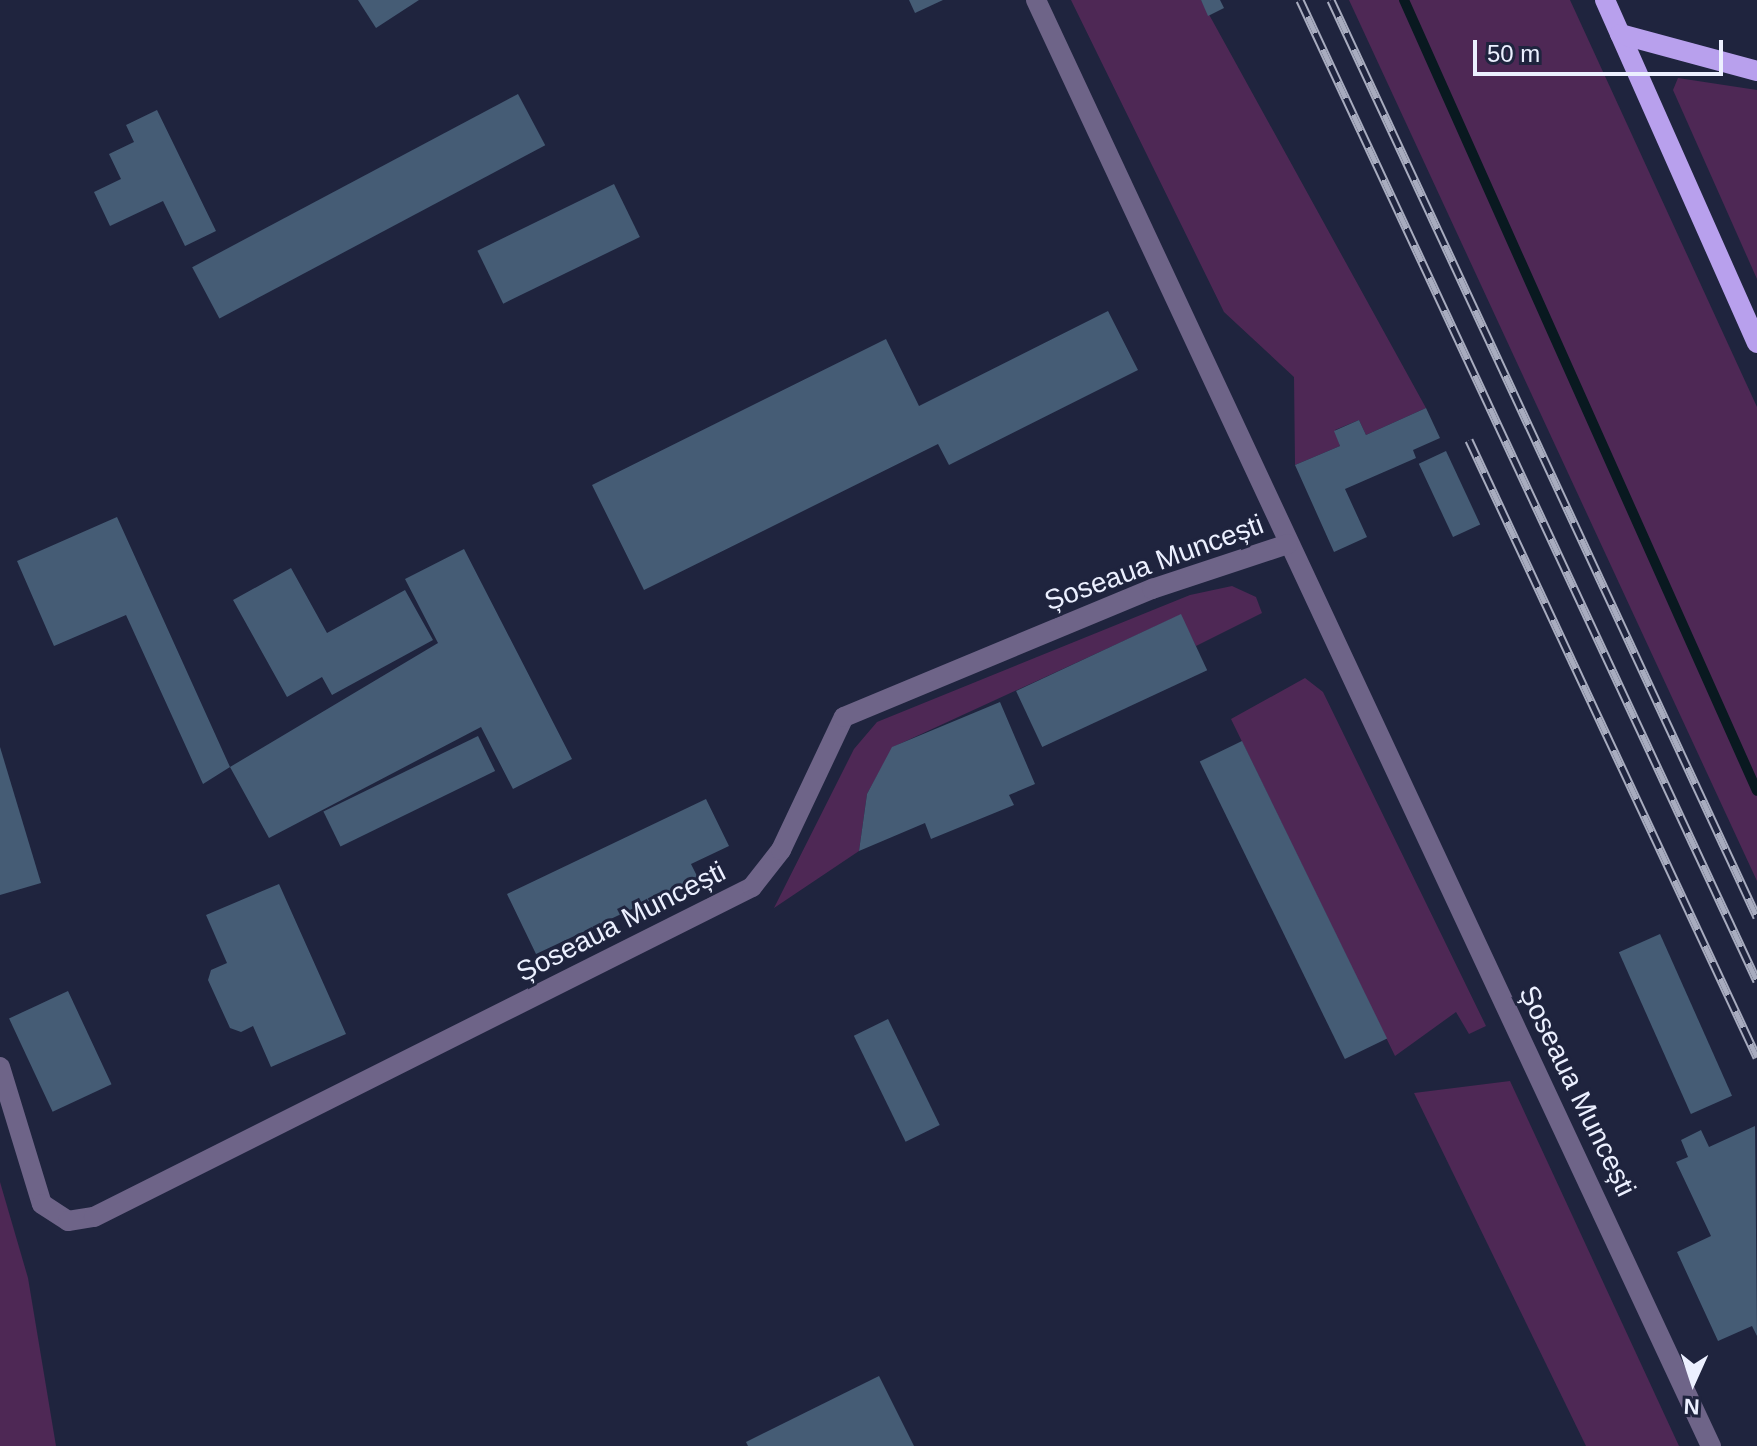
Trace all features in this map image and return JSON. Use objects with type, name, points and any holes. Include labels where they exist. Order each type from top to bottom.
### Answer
[{"type":"main road","points":[[1605,0],[1757,343]]},
{"type":"main road","points":[[1620,34],[1757,71]]},
{"type":"lane","name":"Șoseaua Muncești","points":[[1036,0],[1711,1446]]},
{"type":"lane","name":"Șoseaua Muncești","points":[[0,1067],[42,1204],[68,1221],[94,1217],[752,887],[781,850],[844,717],[1152,589],[1288,544]]},
{"type":"shaded area","points":[[1071,0],[1201,0],[1426,408],[1366,435],[1359,420],[1335,430],[1340,446],[1295,465],[1294,377],[1224,312]]},
{"type":"shaded area","points":[[1349,0],[1570,0],[1757,407],[1757,881]]},
{"type":"shaded area","points":[[1678,78],[1757,90],[1757,279],[1673,90]]},
{"type":"shaded area","points":[[1232,586],[1256,597],[1262,613],[1196,646],[1180,615],[893,747],[867,794],[859,851],[774,908],[854,749],[877,722],[1190,595]]},
{"type":"shaded area","points":[[1305,678],[1323,692],[1486,1026],[1469,1034],[1456,1012],[1395,1056],[1231,719]]},
{"type":"shaded area","points":[[1510,1081],[1679,1446],[1586,1446],[1414,1093]]},
{"type":"shaded area","points":[[0,1182],[28,1278],[56,1446],[0,1446]]},
{"type":"building","points":[[358,0],[419,0],[376,28]]},
{"type":"building","points":[[909,0],[943,0],[915,13]]},
{"type":"building","points":[[1201,0],[1220,0],[1224,8],[1208,16]]},
{"type":"building","points":[[518,94],[545,145],[219,318],[192,267]]},
{"type":"building","points":[[157,110],[216,231],[185,246],[163,201],[110,226],[94,192],[121,179],[109,154],[134,142],[126,125]]},
{"type":"building","points":[[614,184],[640,237],[503,304],[477,251]]},
{"type":"building","points":[[1108,311],[1138,370],[949,465],[938,444],[644,590],[592,485],[886,339],[919,406]]},
{"type":"building","points":[[1426,408],[1440,438],[1413,450],[1416,458],[1345,489],[1367,537],[1334,552],[1295,465],[1340,446],[1334,431],[1359,420],[1366,435]]},
{"type":"building","points":[[1446,451],[1480,524],[1453,537],[1419,464]]},
{"type":"building","points":[[117,517],[230,767],[203,784],[126,615],[54,646],[17,561]]},
{"type":"building","points":[[464,549],[572,759],[513,789],[481,727],[269,838],[230,767],[438,643],[405,579]]},
{"type":"building","points":[[291,568],[327,633],[405,590],[433,640],[332,695],[322,677],[287,697],[233,600]]},
{"type":"building","points":[[1181,614],[1207,670],[1042,747],[1016,691]]},
{"type":"building","points":[[1000,702],[1035,784],[1009,795],[1014,805],[931,839],[925,823],[859,851],[867,794],[892,747]]},
{"type":"building","points":[[478,736],[495,771],[341,846],[323,811]]},
{"type":"building","points":[[1242,741],[1387,1039],[1345,1059],[1200,762]]},
{"type":"building","points":[[0,747],[41,883],[0,895]]},
{"type":"building","points":[[706,799],[729,846],[691,864],[698,878],[536,954],[507,894]]},
{"type":"building","points":[[279,884],[346,1034],[271,1067],[253,1026],[241,1032],[230,1028],[208,980],[211,970],[227,963],[206,915]]},
{"type":"building","points":[[1660,934],[1732,1096],[1691,1114],[1619,952]]},
{"type":"building","points":[[68,991],[112,1084],[53,1112],[9,1018]]},
{"type":"building","points":[[888,1019],[940,1125],[906,1142],[854,1036]]},
{"type":"building","points":[[1755,1126],[1757,1336],[1752,1326],[1718,1341],[1677,1252],[1711,1236],[1676,1162],[1688,1157],[1681,1140],[1701,1130],[1709,1147]]},
{"type":"building","points":[[879,1376],[914,1446],[748,1446],[746,1442]]},
{"type":"waterway","points":[[1404,0],[1757,791]]},
{"type":"railway","points":[[1300,0],[1757,981]]},
{"type":"railway","points":[[1331,0],[1757,917]]},
{"type":"railway","points":[[1469,440],[1757,1057]]}]
